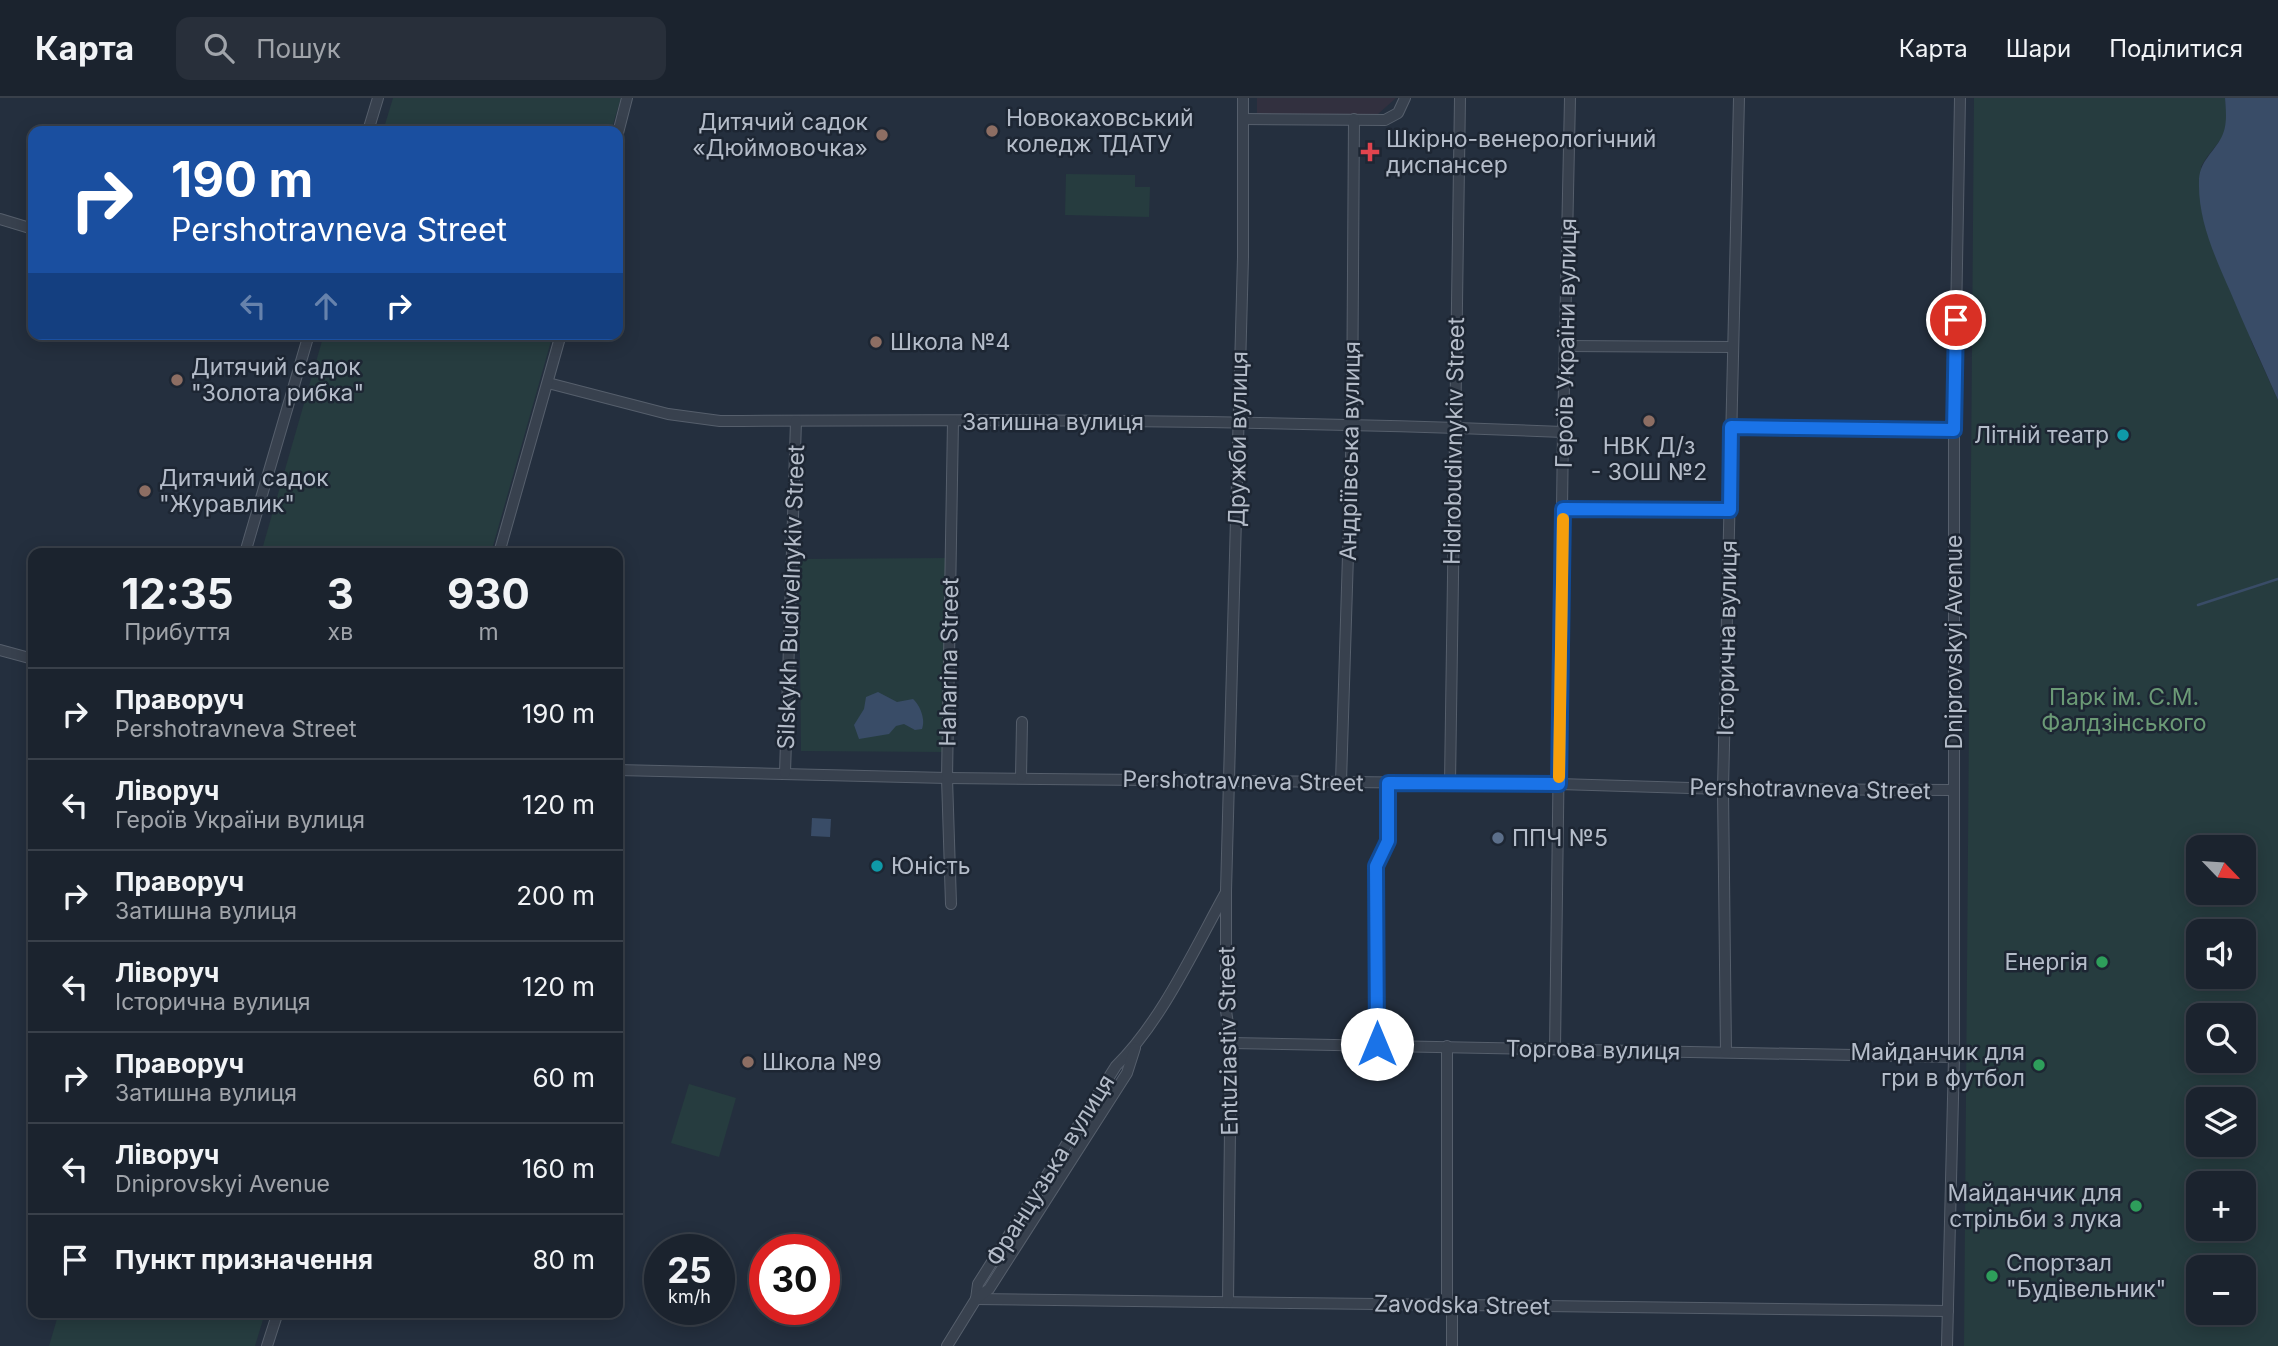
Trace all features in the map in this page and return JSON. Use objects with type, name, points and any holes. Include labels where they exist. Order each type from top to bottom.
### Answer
[{"type":"street","points":[[370,126],[378,98]]},
{"type":"street","points":[[620,126],[628,98]]},
{"type":"street","name":"Дружби вулиця","points":[[1230,780],[1243,257],[1243,98]]},
{"type":"street","points":[[1243,119],[1384,121],[1398,113],[1405,98]]},
{"type":"street","name":"Hidrobudivnykiv Street","points":[[1450,783],[1460,98]]},
{"type":"street","name":"Героїв України вулиця","points":[[1555,1049],[1570,98]]},
{"type":"street","name":"Історична вулиця","points":[[1726,1052],[1723,789],[1739,98]]},
{"type":"street","name":"Dniprovskyi Avenue","points":[[1947,1346],[1954,1057],[1954,430],[1960,98]]},
{"type":"street","name":"Андріївська вулиця","points":[[1341,782],[1352,425],[1354,119]]},
{"type":"street","points":[[0,219],[28,227]]},
{"type":"street","points":[[246,548],[307,340]]},
{"type":"street","points":[[500,548],[559,340]]},
{"type":"street","points":[[1566,346],[1732,347]]},
{"type":"street","name":"Затишна вулиця","points":[[548,383],[668,414],[720,421],[1352,425],[1563,432]]},
{"type":"street","name":"Silskykh Budivelnykiv Street","points":[[785,773],[796,421]]},
{"type":"street","name":"Haharina Street","points":[[951,904],[947,778],[953,421]]},
{"type":"street","points":[[1731,427],[1954,430]]},
{"type":"street","points":[[1563,509],[1730,510]]},
{"type":"street","points":[[0,650],[28,658]]},
{"type":"street","points":[[1021,778],[1022,722]]},
{"type":"street","name":"Pershotravneva Street","points":[[623,770],[947,778],[1952,790]]},
{"type":"street","name":"Entuziastiv Street","points":[[1228,1302],[1231,1043],[1226,1011],[1226,891],[1230,780]]},
{"type":"street","points":[[1377,1044],[1376,866],[1388,841],[1388,783]]},
{"type":"street","name":"Французька вулиця","points":[[947,1346],[976,1299],[978,1284],[1116,1066],[1135,1047],[1180,976],[1226,891]]},
{"type":"street","name":"Торгова вулиця","points":[[1231,1043],[1954,1057]]},
{"type":"street","points":[[1447,1046],[1452,1346]]},
{"type":"street","name":"Zavodska Street","points":[[976,1299],[1948,1311]]},
{"type":"street","points":[[267,1346],[276,1318]]},
{"type":"shaded area","points":[[1257,98],[1396,98],[1378,114],[1257,115]]},
{"type":"green space","points":[[393,98],[621,98],[613,126],[385,126]]},
{"type":"green space","name":"Парк ім. С.М. Фалдзінського","points":[[1974,98],[2225,98],[2227,116],[2224,133],[2201,167],[2252,343],[2278,400],[2278,1346],[1964,1346]]},
{"type":"green space","points":[[1066,174],[1135,175],[1135,187],[1150,187],[1149,217],[1065,215]]},
{"type":"green space","points":[[322,340],[551,340],[492,548],[262,548]]},
{"type":"green space","points":[[948,558],[944,752],[801,751],[799,559]]},
{"type":"green space","points":[[689,1084],[736,1098],[719,1157],[671,1143]]},
{"type":"green space","points":[[57,1318],[263,1318],[255,1346],[49,1346]]},
{"type":"water","points":[[2225,98],[2278,98],[2278,400],[2219,265],[2201,210],[2200,175],[2203,164],[2224,130]]},
{"type":"water","points":[[878,692],[897,702],[913,699],[922,713],[922,729],[915,730],[904,724],[896,726],[889,734],[859,739],[854,725],[864,709],[866,697]]},
{"type":"water","points":[[812,818],[831,819],[830,837],[811,836]]},
{"type":"waterway","points":[[2198,605],[2278,579]]},
{"type":"slow traffic","points":[[1559,777],[1563,519]]},
{"type":"place","name":"Новокаховський коледж ТДАТУ","points":[[992,131]]},
{"type":"place","name":"Дитячий садок «Дюймовочка»","points":[[882,135]]},
{"type":"place","name":"Шкірно-венерологічний диспансер","points":[[1370,152]]},
{"type":"place","name":"Школа №4","points":[[876,342]]},
{"type":"place","name":"Дитячий садок \"Золота рибка\"","points":[[177,380]]},
{"type":"place","name":"НВК Д/з - ЗОШ №2","points":[[1649,421]]},
{"type":"place","name":"Літній театр","points":[[2123,435]]},
{"type":"place","name":"Дитячий садок \"Журавлик\"","points":[[145,491]]},
{"type":"place","name":"ППЧ №5","points":[[1498,838]]},
{"type":"place","name":"Юність","points":[[877,866]]},
{"type":"place","name":"Енергія","points":[[2102,962]]},
{"type":"place","name":"Школа №9","points":[[748,1062]]},
{"type":"place","name":"Майданчик для гри в футбол","points":[[2039,1065]]},
{"type":"place","name":"Майданчик для стрільби з лука","points":[[2136,1206]]},
{"type":"place","name":"Спортзал \"Будівельник\"","points":[[1992,1276]]},
{"type":"route","points":[[1377,1044],[1376,866],[1388,841],[1388,783],[1559,784],[1563,509],[1730,510],[1731,427],[1954,430],[1956,320]]}]
